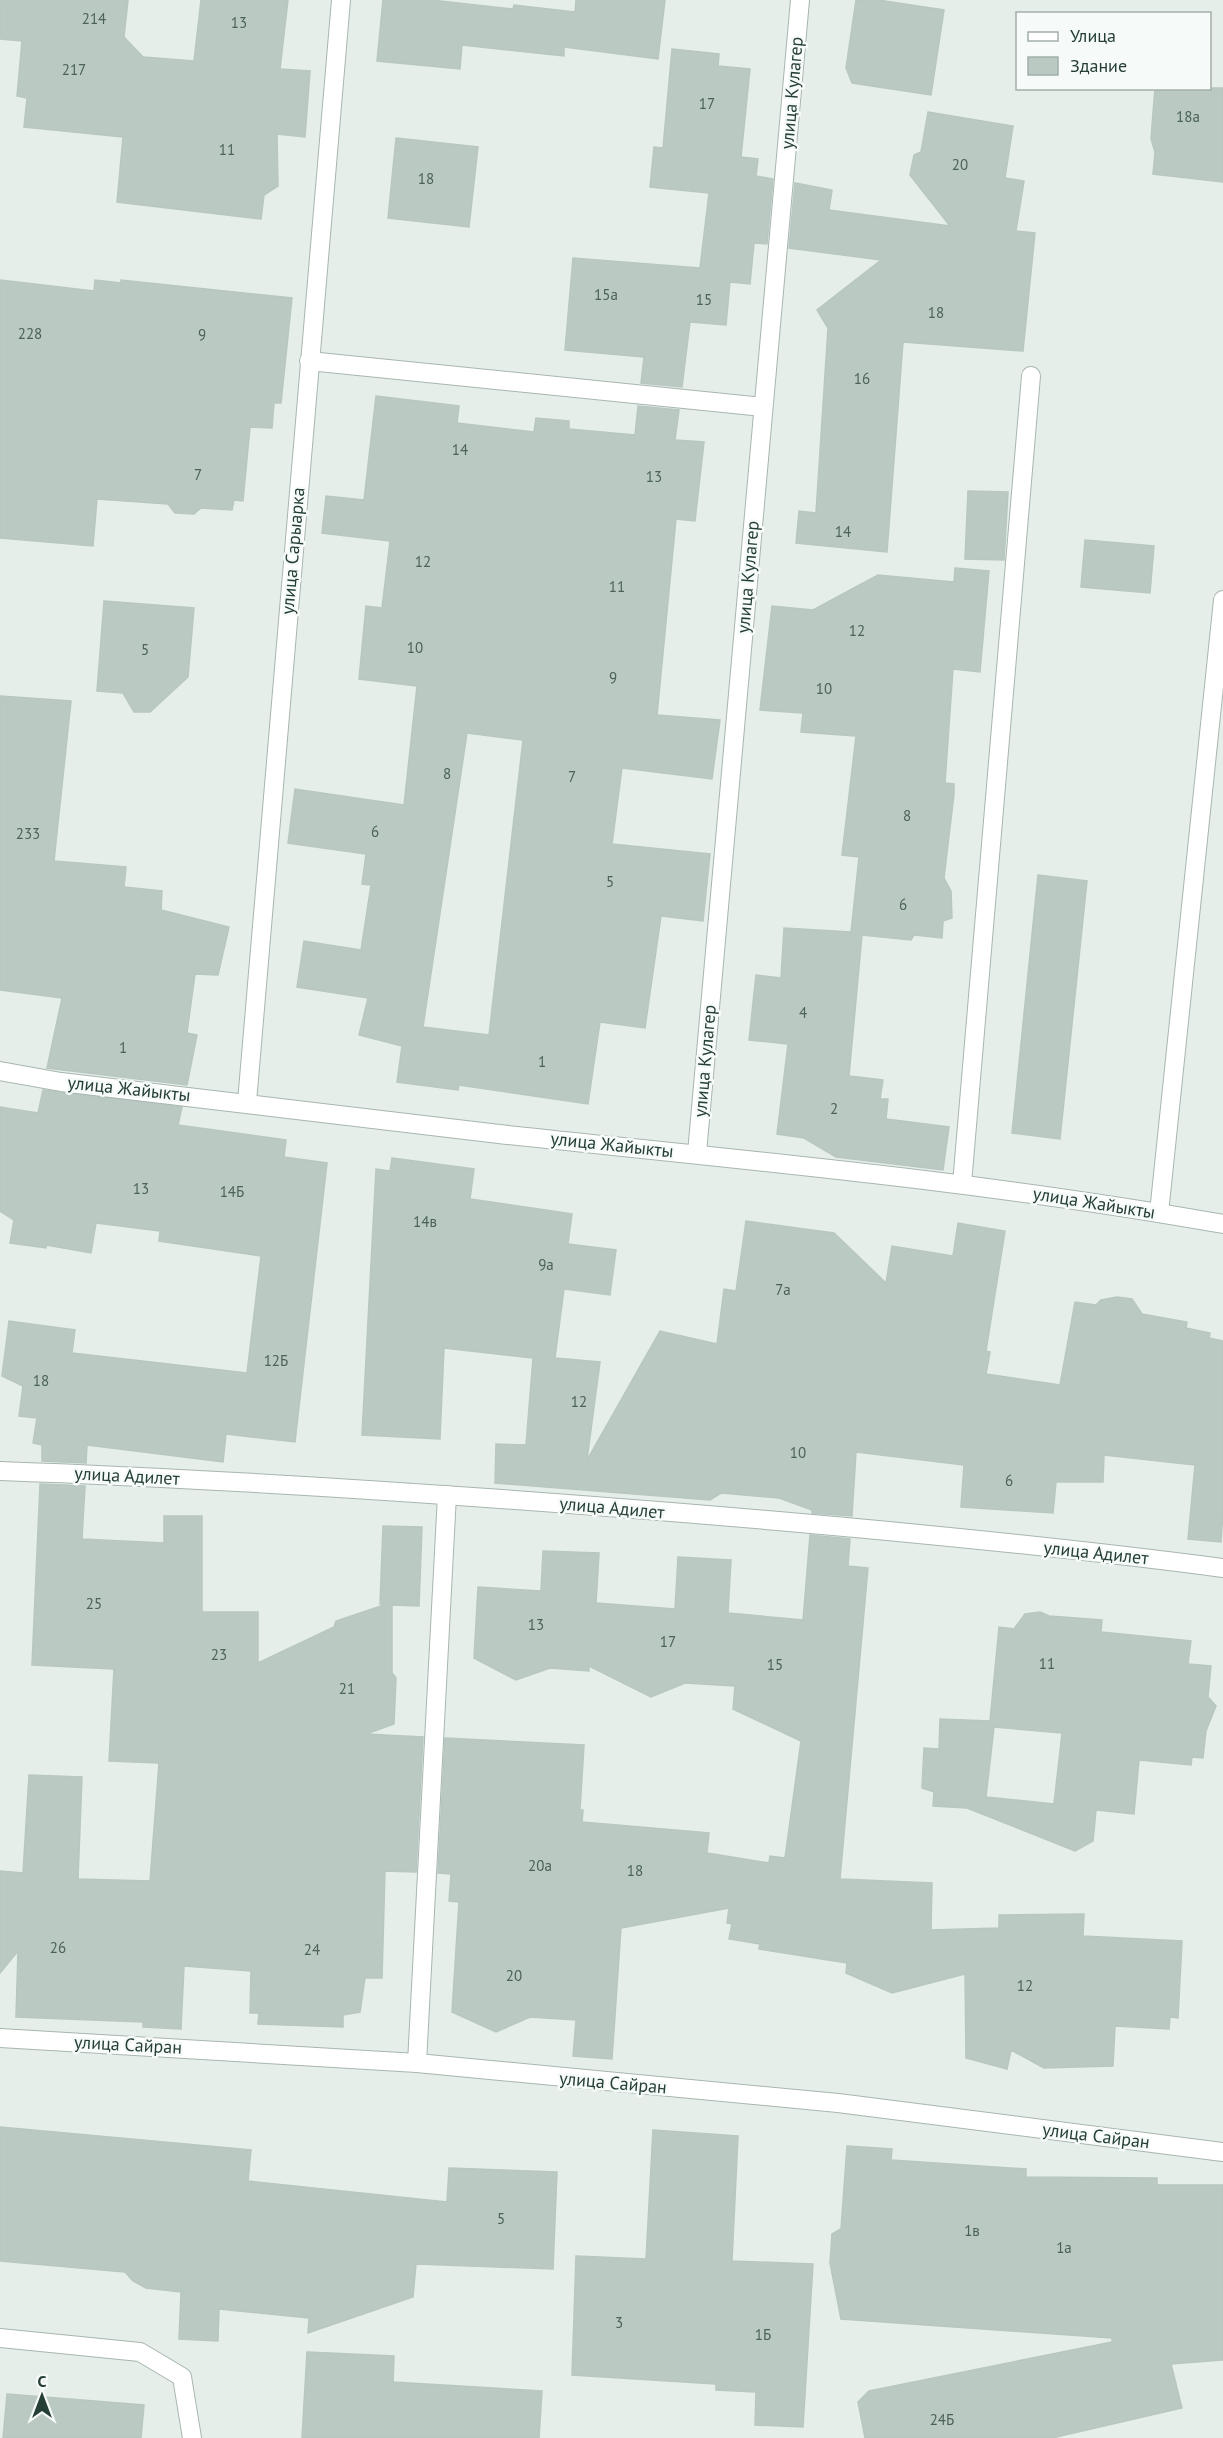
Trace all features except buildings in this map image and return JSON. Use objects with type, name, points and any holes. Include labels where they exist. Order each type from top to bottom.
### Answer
[{"type":"street","name":"улица Сарыарка","points":[[247,1102],[341,0]]},
{"type":"street","name":"улица Кулагер","points":[[697,1153],[800,0]]},
{"type":"street","points":[[309,361],[763,407]]},
{"type":"street","points":[[962,1184],[1031,376]]},
{"type":"street","points":[[1159,1213],[1223,600]]},
{"type":"street","name":"улица Жайыкты","points":[[0,1071],[61,1082],[962,1184],[1077,1199],[1223,1224]]},
{"type":"street","name":"улица Адилет","points":[[0,1471],[143,1476],[447,1495],[784,1521],[1133,1556],[1223,1568]]},
{"type":"street","points":[[417,2063],[447,1495]]},
{"type":"street","name":"улица Сайран","points":[[0,2038],[417,2063],[838,2103],[1223,2152]]},
{"type":"street","points":[[0,2338],[140,2352],[182,2377],[192,2438]]}]
